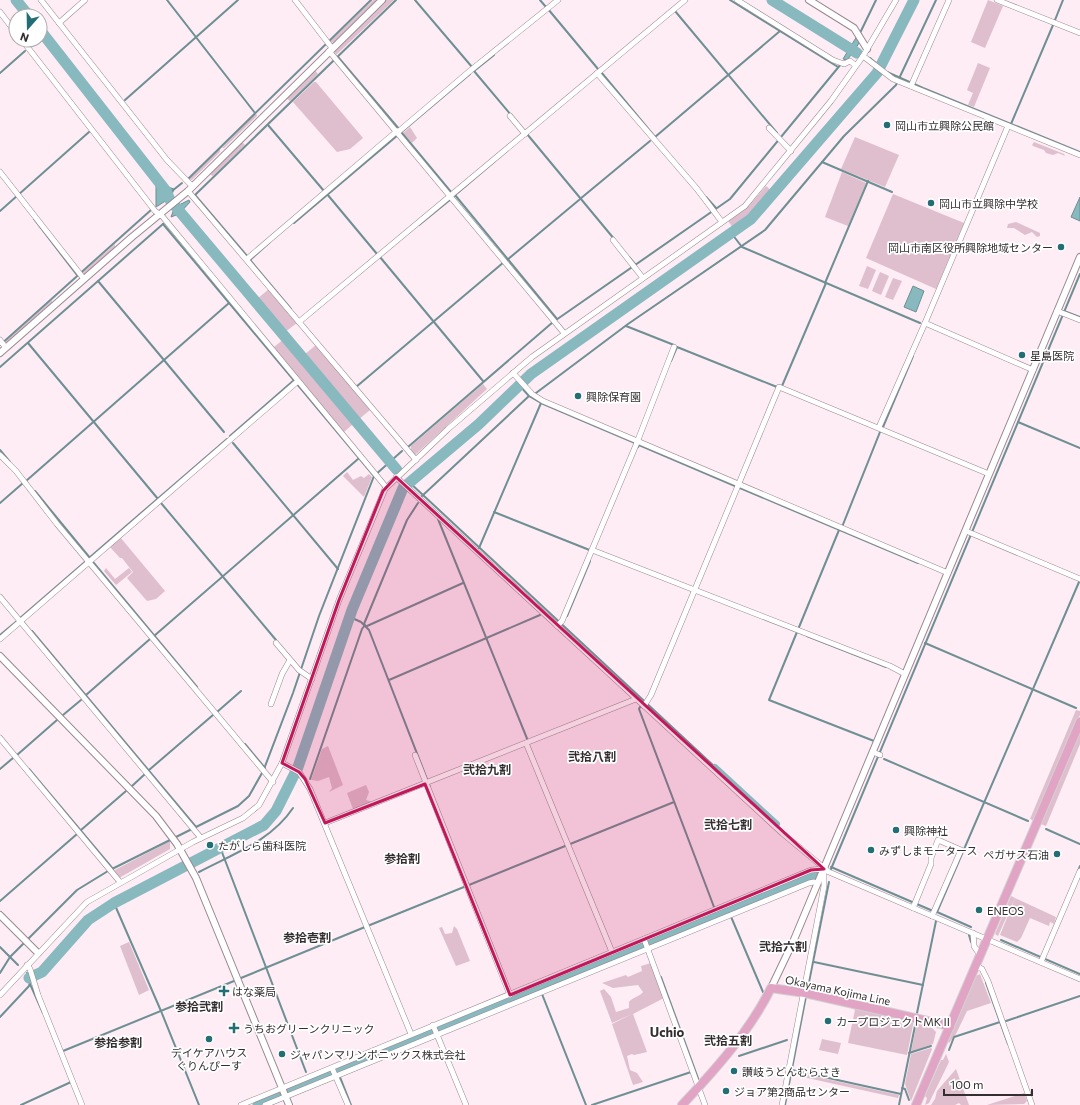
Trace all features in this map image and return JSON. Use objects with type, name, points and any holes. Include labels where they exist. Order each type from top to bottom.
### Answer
[{"type":"main road","points":[[916,1105],[1080,722]]},
{"type":"main road","name":"Okayama Kojima Line","points":[[682,1105],[698,1088],[748,1025],[771,988],[806,993],[950,1026]]},
{"type":"street","points":[[41,0],[247,260],[301,321],[416,460]]},
{"type":"street","points":[[59,23],[85,0]]},
{"type":"street","points":[[294,0],[329,46],[336,58],[399,132],[564,333]]},
{"type":"street","points":[[0,354],[3,343],[81,276],[190,189],[329,46],[382,0]]},
{"type":"street","points":[[247,260],[471,70],[558,0]]},
{"type":"street","points":[[301,321],[684,0]]},
{"type":"street","points":[[737,0],[842,63],[850,61],[855,66]]},
{"type":"street","points":[[809,0],[859,34],[867,49]]},
{"type":"street","points":[[0,995],[82,906],[120,882],[201,838],[243,818],[255,809],[263,800],[282,763],[340,600],[386,487],[398,479],[416,460],[513,372],[564,333],[722,222],[750,200],[831,101],[863,56],[896,0]]},
{"type":"street","points":[[912,84],[949,0]]},
{"type":"street","points":[[997,0],[1080,33]]},
{"type":"street","points":[[0,12],[8,22]]},
{"type":"street","points":[[28,48],[155,211],[165,221],[296,382],[386,487]]},
{"type":"street","points":[[863,56],[882,72],[897,81],[912,84],[1008,126],[1080,155]]},
{"type":"street","points":[[597,73],[722,222]]},
{"type":"street","points":[[510,116],[525,134]]},
{"type":"street","points":[[879,427],[925,323],[1008,126]]},
{"type":"street","points":[[769,128],[791,151]]},
{"type":"street","points":[[0,172],[81,276]]},
{"type":"street","points":[[613,240],[643,278]]},
{"type":"street","points":[[771,988],[793,942],[876,754],[905,674],[948,574],[969,532],[989,474],[1033,370],[1061,313],[1080,257]]},
{"type":"street","points":[[1061,313],[1080,320]]},
{"type":"street","points":[[925,323],[1033,370]]},
{"type":"street","points":[[559,624],[592,551],[674,347]]},
{"type":"street","points":[[513,372],[534,396],[544,401],[948,574]]},
{"type":"street","points":[[0,639],[296,382]]},
{"type":"street","points":[[645,704],[695,590],[779,387],[879,427],[880,430],[989,474]]},
{"type":"street","points":[[0,455],[16,471],[29,490],[273,782]]},
{"type":"street","points":[[398,479],[559,624],[636,699],[645,704],[782,833],[824,869],[933,913],[987,939],[1042,959],[1080,979]]},
{"type":"street","points":[[969,532],[1080,579]]},
{"type":"street","points":[[592,551],[890,666],[893,669],[905,674]]},
{"type":"street","points":[[0,597],[201,838]]},
{"type":"street","points":[[276,643],[301,671],[312,679]]},
{"type":"street","points":[[0,656],[156,816],[173,838],[190,866],[290,1105]]},
{"type":"street","points":[[272,704],[282,674],[290,660]]},
{"type":"street","points":[[325,824],[636,699]]},
{"type":"street","points":[[0,738],[120,882]]},
{"type":"street","points":[[527,742],[612,952]]},
{"type":"street","points":[[415,755],[427,782],[466,886],[510,995]]},
{"type":"street","points":[[282,763],[297,770],[305,779],[411,1034]]},
{"type":"street","points":[[914,905],[931,864],[931,858],[938,840],[960,850],[933,913]]},
{"type":"street","points":[[265,1105],[284,1093],[336,1074],[411,1034],[436,1031],[541,992],[573,974],[593,966],[612,952],[647,945],[811,870],[824,869]]},
{"type":"street","points":[[782,1105],[806,993],[824,886],[824,869]]},
{"type":"street","points":[[1042,959],[1080,871]]},
{"type":"street","points":[[241,1105],[284,1093],[336,1074],[436,1031],[510,995],[573,974],[814,882]]},
{"type":"street","points":[[0,915],[38,953]]},
{"type":"street","points":[[974,933],[974,946],[980,955]]},
{"type":"street","points":[[647,945],[704,1105]]},
{"type":"street","points":[[27,965],[32,974],[82,1105]]},
{"type":"street","points":[[976,966],[982,969],[988,981],[1032,1105]]},
{"type":"street","points":[[436,1031],[466,1105]]},
{"type":"street","points":[[336,1074],[348,1105]]},
{"type":"highlighted area","points":[[396,477],[824,869],[811,870],[510,995],[425,784],[325,823],[305,779],[299,772],[282,763],[339,600],[383,491]]},
{"type":"shaded area","points":[[373,0],[377,0],[334,42],[331,43],[330,41]]},
{"type":"shaded area","points":[[385,0],[394,0],[336,55],[334,50]]},
{"type":"shaded area","points":[[988,0],[1003,6],[985,48],[971,42]]},
{"type":"shaded area","points":[[978,63],[990,68],[974,107],[968,105],[973,93],[967,90]]},
{"type":"shaded area","points":[[314,69],[318,74],[290,101],[286,98]]},
{"type":"shaded area","points":[[314,82],[316,82],[363,138],[350,149],[337,152],[293,102]]},
{"type":"shaded area","points":[[256,113],[257,116],[224,148],[222,148]]},
{"type":"shaded area","points":[[410,127],[417,138],[412,143],[403,133]]},
{"type":"shaded area","points":[[855,137],[899,155],[885,187],[841,169]]},
{"type":"shaded area","points":[[241,141],[245,145],[213,176],[209,174]]},
{"type":"shaded area","points":[[1034,142],[1064,154],[1065,156],[1058,153],[1053,155],[1046,153],[1044,150],[1033,146],[1032,145]]},
{"type":"shaded area","points":[[220,148],[220,152],[192,180],[189,179]]},
{"type":"shaded area","points":[[842,172],[866,183],[848,226],[825,217]]},
{"type":"shaded area","points":[[766,186],[773,192],[758,210],[734,229],[728,221],[749,206]]},
{"type":"shaded area","points":[[893,194],[964,223],[936,289],[866,258]]},
{"type":"shaded area","points":[[1016,222],[1040,233],[1040,236],[1037,237],[1032,232],[1025,235],[1014,228],[1007,228],[1008,224]]},
{"type":"shaded area","points":[[115,244],[115,247],[84,275],[81,274]]},
{"type":"shaded area","points":[[867,266],[876,270],[868,289],[859,286]]},
{"type":"shaded area","points":[[880,272],[889,276],[881,295],[872,291]]},
{"type":"shaded area","points":[[893,278],[902,281],[893,300],[885,297]]},
{"type":"shaded area","points":[[269,289],[297,323],[285,332],[257,299]]},
{"type":"shaded area","points":[[52,300],[52,303],[8,343],[4,342]]},
{"type":"shaded area","points":[[284,339],[353,424],[344,432],[274,347]]},
{"type":"shaded area","points":[[316,345],[370,410],[358,420],[304,355]]},
{"type":"shaded area","points":[[483,384],[487,389],[415,455],[411,450],[411,446]]},
{"type":"shaded area","points":[[347,472],[353,480],[361,476],[364,478],[369,474],[372,477],[364,497],[343,476]]},
{"type":"shaded area","points":[[120,537],[165,591],[156,599],[147,601],[127,578],[133,572],[122,558],[120,558],[110,547]]},
{"type":"shaded area","points":[[106,568],[115,579],[129,568],[132,572],[116,585],[104,571]]},
{"type":"shaded area","points":[[1076,710],[1080,711],[1080,715],[1035,821],[1030,819]]},
{"type":"shaded area","points":[[1080,732],[1080,744],[1046,826],[1041,824]]},
{"type":"shaded area","points":[[328,746],[343,785],[329,792],[332,788],[329,777],[318,781],[311,780],[322,749]]},
{"type":"shaded area","points":[[366,785],[369,792],[366,800],[373,802],[353,809],[347,793]]},
{"type":"shaded area","points":[[170,841],[170,849],[119,878],[113,871]]},
{"type":"shaded area","points":[[1011,896],[1015,898],[998,936],[995,934]]},
{"type":"shaded area","points":[[1015,898],[1056,917],[1054,924],[1050,922],[1049,926],[1030,918],[1021,938],[1017,942],[1000,935]]},
{"type":"shaded area","points":[[454,926],[457,929],[470,961],[456,966],[439,928],[442,927],[445,934],[452,933]]},
{"type":"shaded area","points":[[129,942],[149,990],[139,995],[120,946]]},
{"type":"shaded area","points":[[651,963],[664,998],[633,1014],[647,1052],[627,1056],[630,1070],[637,1073],[643,1082],[633,1085],[612,1024],[632,1014],[612,1023],[600,991],[604,989],[611,997],[616,1012],[629,1008],[629,1002],[643,992],[638,985],[613,988],[602,983],[626,975],[628,977],[642,971],[641,966]]},
{"type":"shaded area","points":[[980,974],[991,1003],[967,1011],[956,1034],[949,1043],[948,1042],[976,976]]},
{"type":"shaded area","points":[[849,1007],[914,1020],[907,1055],[848,1043],[855,1010]]},
{"type":"shaded area","points":[[917,1022],[932,1028],[936,1032],[933,1044],[911,1052]]},
{"type":"shaded area","points":[[414,1036],[419,1037],[359,1061],[357,1060],[357,1058]]},
{"type":"shaded area","points":[[822,1039],[841,1043],[838,1054],[819,1050]]},
{"type":"shaded area","points":[[931,1048],[932,1049],[911,1101],[905,1084],[911,1054]]},
{"type":"shaded area","points":[[946,1054],[949,1062],[929,1103],[925,1105],[927,1098],[925,1096],[941,1060],[943,1060]]},
{"type":"shaded area","points":[[956,1069],[969,1105],[961,1105],[959,1103],[955,1105],[931,1105],[935,1099],[937,1091]]},
{"type":"shaded area","points":[[794,1072],[899,1095],[898,1098],[794,1075]]},
{"type":"shaded area","points":[[1024,1093],[1027,1101],[1024,1104],[987,1105]]},
{"type":"water","points":[[857,36],[859,43],[856,48],[858,52],[856,55],[852,54],[847,60],[843,59]]},
{"type":"water","points":[[159,178],[168,187],[174,189],[171,197],[179,205],[189,200],[190,202],[179,214],[171,217],[174,209],[167,200],[156,207],[156,181]]},
{"type":"water","points":[[1080,197],[1080,221],[1071,217]]},
{"type":"water","points":[[913,286],[924,291],[916,312],[904,307]]},
{"type":"waterway","points":[[16,0],[22,8]]},
{"type":"waterway","points":[[167,0],[255,113]]},
{"type":"waterway","points":[[125,100],[238,0]]},
{"type":"waterway","points":[[188,179],[371,0]]},
{"type":"waterway","points":[[195,195],[396,0]]},
{"type":"waterway","points":[[415,0],[472,67]]},
{"type":"waterway","points":[[540,0],[546,7]]},
{"type":"waterway","points":[[730,0],[838,67]]},
{"type":"waterway","points":[[772,0],[857,53]]},
{"type":"waterway","points":[[860,33],[876,0]]},
{"type":"waterway","points":[[29,978],[42,972],[88,920],[114,903],[264,825],[276,811],[298,767],[352,610],[403,488],[479,424],[531,374],[751,219],[877,73],[914,0]]},
{"type":"waterway","points":[[536,393],[628,324],[765,230],[844,136],[896,85],[936,0]]},
{"type":"waterway","points":[[1055,20],[1063,0]]},
{"type":"waterway","points":[[548,9],[598,69]]},
{"type":"waterway","points":[[675,11],[777,133]]},
{"type":"waterway","points":[[1011,124],[1053,25]]},
{"type":"waterway","points":[[655,137],[780,31]]},
{"type":"waterway","points":[[48,40],[166,191],[170,200],[397,470]]},
{"type":"waterway","points":[[0,73],[25,51]]},
{"type":"waterway","points":[[474,71],[494,55]]},
{"type":"waterway","points":[[338,57],[399,129]]},
{"type":"waterway","points":[[870,58],[882,68]]},
{"type":"waterway","points":[[556,320],[730,199],[841,64]]},
{"type":"waterway","points":[[474,71],[511,115]]},
{"type":"waterway","points":[[601,72],[655,137]]},
{"type":"waterway","points":[[887,72],[1080,152]]},
{"type":"waterway","points":[[294,223],[470,74]]},
{"type":"waterway","points":[[268,125],[324,191]]},
{"type":"waterway","points":[[0,211],[89,132]]},
{"type":"waterway","points":[[402,133],[451,192]]},
{"type":"waterway","points":[[527,134],[615,240]]},
{"type":"waterway","points":[[580,199],[650,141]]},
{"type":"waterway","points":[[454,196],[495,161]]},
{"type":"waterway","points":[[822,162],[892,192]]},
{"type":"waterway","points":[[825,283],[868,181]]},
{"type":"waterway","points":[[172,191],[182,183]]},
{"type":"waterway","points":[[327,194],[377,254]]},
{"type":"waterway","points":[[195,195],[247,256]]},
{"type":"waterway","points":[[455,195],[557,319]]},
{"type":"waterway","points":[[706,197],[716,208]]},
{"type":"waterway","points":[[419,225],[451,199]]},
{"type":"waterway","points":[[507,260],[579,200]]},
{"type":"waterway","points":[[0,345],[151,210]]},
{"type":"waterway","points":[[34,219],[77,275]]},
{"type":"waterway","points":[[163,224],[374,476]]},
{"type":"waterway","points":[[0,367],[163,224]]},
{"type":"waterway","points":[[732,234],[742,247],[920,323]]},
{"type":"waterway","points":[[250,260],[270,242]]},
{"type":"waterway","points":[[380,257],[483,381]]},
{"type":"waterway","points":[[629,257],[635,264]]},
{"type":"waterway","points":[[250,260],[291,309]]},
{"type":"waterway","points":[[356,387],[504,262]]},
{"type":"waterway","points":[[831,869],[1080,274]]},
{"type":"waterway","points":[[98,281],[224,432]]},
{"type":"waterway","points":[[782,386],[826,283]]},
{"type":"waterway","points":[[26,481],[229,303]]},
{"type":"waterway","points":[[1064,311],[1080,317]]},
{"type":"waterway","points":[[408,447],[553,322]]},
{"type":"waterway","points":[[626,326],[674,345]]},
{"type":"waterway","points":[[28,343],[158,499]]},
{"type":"waterway","points":[[671,361],[677,347],[777,387]]},
{"type":"waterway","points":[[883,427],[913,356]]},
{"type":"waterway","points":[[230,436],[293,381]]},
{"type":"waterway","points":[[520,386],[529,396],[541,403],[635,443]]},
{"type":"waterway","points":[[422,496],[529,396]]},
{"type":"waterway","points":[[479,548],[541,403]]},
{"type":"waterway","points":[[1018,422],[1080,448]]},
{"type":"waterway","points":[[842,527],[880,432]]},
{"type":"waterway","points":[[89,558],[227,439]]},
{"type":"waterway","points":[[233,443],[338,569]]},
{"type":"waterway","points":[[638,447],[639,445],[735,486]]},
{"type":"waterway","points":[[0,450],[10,462]]},
{"type":"waterway","points":[[264,769],[293,693],[319,616],[374,476],[402,451]]},
{"type":"waterway","points":[[154,636],[358,459]]},
{"type":"waterway","points":[[409,482],[715,767]]},
{"type":"waterway","points":[[0,503],[23,483]]},
{"type":"waterway","points":[[740,488],[918,563]]},
{"type":"waterway","points":[[35,491],[90,558]]},
{"type":"waterway","points":[[161,503],[276,640]]},
{"type":"waterway","points":[[364,624],[407,520],[418,503]]},
{"type":"waterway","points":[[494,512],[592,551]]},
{"type":"waterway","points":[[438,519],[528,741]]},
{"type":"waterway","points":[[839,530],[769,700],[874,741]]},
{"type":"waterway","points":[[19,619],[86,561]]},
{"type":"waterway","points":[[567,616],[590,561]]},
{"type":"waterway","points":[[93,562],[197,687]]},
{"type":"waterway","points":[[937,912],[1079,582]]},
{"type":"waterway","points":[[367,626],[463,583]]},
{"type":"waterway","points":[[389,680],[540,615]]},
{"type":"waterway","points":[[350,617],[361,622],[369,630],[430,787]]},
{"type":"waterway","points":[[0,635],[17,621]]},
{"type":"waterway","points":[[310,779],[362,629],[365,625]]},
{"type":"waterway","points":[[32,631],[196,827]]},
{"type":"waterway","points":[[807,636],[886,667]]},
{"type":"waterway","points":[[86,695],[150,639]]},
{"type":"waterway","points":[[925,643],[1076,708]]},
{"type":"waterway","points":[[217,712],[241,691]]},
{"type":"waterway","points":[[63,715],[81,700]]},
{"type":"waterway","points":[[640,707],[639,709],[714,907]]},
{"type":"waterway","points":[[149,770],[213,715]]},
{"type":"waterway","points":[[17,755],[57,720]]},
{"type":"waterway","points":[[245,744],[265,768]]},
{"type":"waterway","points":[[0,769],[13,758]]},
{"type":"waterway","points":[[884,759],[1028,821]]},
{"type":"waterway","points":[[715,767],[777,824]]},
{"type":"waterway","points":[[29,769],[113,869]]},
{"type":"waterway","points":[[0,973],[10,957],[77,890],[108,871],[238,806],[249,796],[262,773]]},
{"type":"waterway","points":[[132,786],[145,774]]},
{"type":"waterway","points":[[81,830],[126,791]]},
{"type":"waterway","points":[[370,925],[674,802]]},
{"type":"waterway","points":[[199,872],[238,853],[263,838],[274,829],[293,808]]},
{"type":"waterway","points":[[1046,829],[1080,844]]},
{"type":"waterway","points":[[0,901],[77,834]]},
{"type":"waterway","points":[[220,847],[306,1072]]},
{"type":"waterway","points":[[1078,871],[1080,866]]},
{"type":"waterway","points":[[831,867],[933,911]]},
{"type":"waterway","points":[[258,1105],[808,879],[817,877]]},
{"type":"waterway","points":[[807,992],[829,882]]},
{"type":"waterway","points":[[114,903],[161,1011],[199,1105]]},
{"type":"waterway","points":[[729,912],[763,992]]},
{"type":"waterway","points":[[937,912],[971,927]]},
{"type":"waterway","points":[[917,1013],[936,921]]},
{"type":"waterway","points":[[241,978],[365,927]]},
{"type":"waterway","points":[[969,935],[971,942]]},
{"type":"waterway","points":[[1001,940],[1080,974]]},
{"type":"waterway","points":[[0,947],[18,965]]},
{"type":"waterway","points":[[814,962],[923,985]]},
{"type":"waterway","points":[[0,1017],[29,986],[30,982],[27,973]]},
{"type":"waterway","points":[[661,977],[699,1081]]},
{"type":"waterway","points":[[63,1051],[234,981]]},
{"type":"waterway","points":[[986,983],[1008,1044]]},
{"type":"waterway","points":[[30,984],[43,1013]]},
{"type":"waterway","points":[[540,989],[586,1105]]},
{"type":"waterway","points":[[785,1105],[806,996]]},
{"type":"waterway","points":[[1006,1021],[1080,996]]},
{"type":"waterway","points":[[899,1105],[916,1021]]},
{"type":"waterway","points":[[949,1050],[954,1037],[1000,1022]]},
{"type":"waterway","points":[[739,1056],[787,1040]]},
{"type":"waterway","points":[[909,1053],[931,1046]]},
{"type":"waterway","points":[[792,1070],[901,1094]]},
{"type":"waterway","points":[[338,1072],[351,1105]]},
{"type":"waterway","points":[[592,1105],[691,1072]]},
{"type":"waterway","points":[[21,1105],[71,1082]]},
{"type":"waterway","points":[[902,1088],[905,1089],[909,1100]]},
{"type":"place","name":"岡山市立興除公民館","points":[[887,125]]},
{"type":"place","name":"岡山市立興除中学校","points":[[931,203]]},
{"type":"place","name":"岡山市南区役所興除地域センター","points":[[1061,247]]},
{"type":"place","name":"星島医院","points":[[1022,355]]},
{"type":"place","name":"興除保育園","points":[[578,396]]},
{"type":"place","name":"興除神社","points":[[896,830]]},
{"type":"place","name":"たがしら歯科医院","points":[[210,845]]},
{"type":"place","name":"みずしまモータース","points":[[871,850]]},
{"type":"place","name":"ペガサス石油","points":[[1057,854]]},
{"type":"place","name":"ENEOS","points":[[979,910]]},
{"type":"place","name":"はな薬局","points":[[224,991]]},
{"type":"place","name":"カープロジェクトMKⅡ","points":[[828,1021]]},
{"type":"place","name":"うちおグリーンクリニック","points":[[234,1028]]},
{"type":"place","name":"デイケアハウス ぐりんぴーす","points":[[209,1039]]},
{"type":"place","name":"ジャパンマリンポニックス株式会社","points":[[282,1054]]},
{"type":"place","name":"讃岐うどんむらさき","points":[[734,1071]]},
{"type":"place","name":"ジョア第2商品センター","points":[[726,1091]]},
{"type":"district","name":"弐拾八割","points":[[592,756]]},
{"type":"district","name":"弐拾九割","points":[[487,769]]},
{"type":"district","name":"弐拾七割","points":[[728,824]]},
{"type":"district","name":"参拾割","points":[[402,858]]},
{"type":"district","name":"参拾壱割","points":[[307,937]]},
{"type":"district","name":"弐拾六割","points":[[783,946]]},
{"type":"district","name":"参拾弐割","points":[[199,1006]]},
{"type":"district","name":"Uchio","points":[[667,1032]]},
{"type":"district","name":"弐拾五割","points":[[728,1040]]},
{"type":"district","name":"参拾参割","points":[[118,1042]]}]
